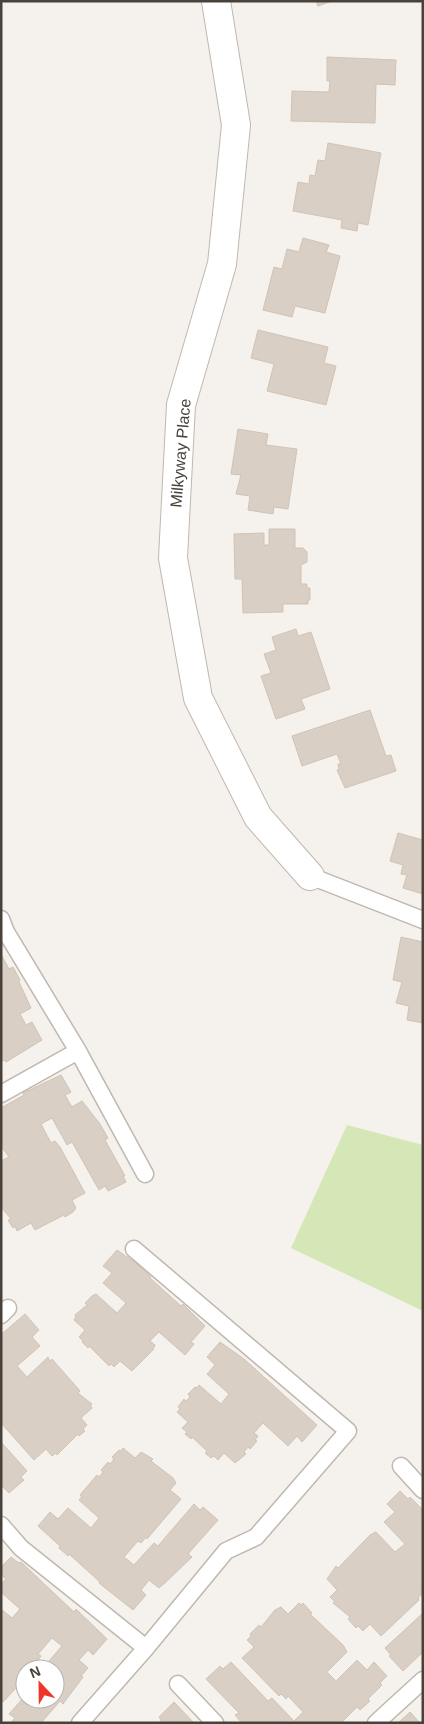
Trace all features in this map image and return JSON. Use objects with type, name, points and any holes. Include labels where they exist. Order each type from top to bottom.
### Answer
[{"type":"street","name":"Milkyway Place","points":[[216,1],[236,125],[222,264],[181,406],[173,558],[198,698],[258,816],[310,876]]},
{"type":"lane","points":[[310,876],[423,920]]},
{"type":"lane","points":[[1,919],[6,932],[78,1051],[145,1174]]},
{"type":"lane","points":[[1,1094],[78,1051]]},
{"type":"lane","points":[[80,1723],[146,1648],[226,1551],[256,1537],[348,1431],[134,1249]]},
{"type":"lane","points":[[401,1466],[423,1490]]},
{"type":"lane","points":[[1,1525],[21,1548],[146,1648]]},
{"type":"lane","points":[[376,1723],[423,1680]]},
{"type":"lane","points":[[178,1684],[215,1723]]},
{"type":"green space","points":[[347,1125],[423,1145],[423,1311],[291,1248]]},
{"type":"building","points":[[316,1],[332,1],[318,6]]},
{"type":"building","points":[[327,57],[396,60],[395,85],[376,84],[375,123],[291,121],[292,91],[329,92],[330,81],[327,81]]},
{"type":"building","points":[[328,143],[381,153],[368,225],[358,223],[357,231],[341,228],[342,220],[293,211],[298,182],[309,184],[310,175],[315,176],[318,160],[325,161]]},
{"type":"building","points":[[303,238],[329,245],[326,252],[340,256],[325,313],[295,306],[292,317],[263,310],[274,267],[282,269],[287,249],[299,252]]},
{"type":"building","points":[[258,330],[328,347],[324,363],[336,366],[326,405],[267,391],[274,364],[251,358]]},
{"type":"building","points":[[238,429],[268,434],[266,445],[297,449],[288,509],[274,507],[273,514],[248,510],[250,496],[236,494],[241,475],[231,474]]},
{"type":"building","points":[[269,529],[295,529],[295,548],[303,548],[307,552],[307,562],[301,565],[301,584],[307,584],[307,588],[310,588],[310,600],[308,600],[308,604],[283,604],[283,612],[243,613],[242,579],[235,579],[234,534],[264,533],[264,545],[269,545]]},
{"type":"building","points":[[296,629],[298,636],[311,632],[330,689],[301,699],[305,709],[276,719],[261,676],[271,673],[264,654],[276,650],[272,637]]},
{"type":"building","points":[[370,710],[386,756],[391,755],[396,771],[345,788],[337,770],[339,769],[338,764],[341,764],[337,754],[302,766],[292,736]]},
{"type":"building","points":[[398,833],[423,840],[423,894],[403,888],[407,875],[401,874],[403,865],[390,861]]},
{"type":"building","points":[[401,937],[423,942],[423,1023],[407,1020],[409,1006],[396,1003],[402,982],[393,980]]},
{"type":"building","points":[[1,954],[9,969],[13,967],[31,1008],[20,1014],[26,1025],[32,1022],[42,1040],[6,1062],[4,1060],[1,1062]]},
{"type":"building","points":[[61,1075],[71,1092],[65,1095],[72,1107],[82,1101],[100,1124],[108,1138],[105,1140],[125,1176],[123,1176],[126,1182],[108,1191],[105,1186],[99,1190],[72,1142],[67,1145],[52,1118],[41,1124],[51,1143],[55,1141],[60,1147],[85,1193],[72,1200],[76,1208],[65,1217],[64,1215],[35,1230],[31,1223],[17,1231],[15,1226],[13,1228],[8,1220],[11,1219],[1,1207],[1,1161],[9,1157],[1,1146],[1,1108],[24,1095],[23,1093]]},
{"type":"building","points":[[117,1250],[137,1264],[150,1278],[181,1306],[183,1304],[205,1326],[191,1342],[194,1344],[185,1355],[159,1332],[150,1341],[155,1345],[153,1350],[132,1371],[120,1361],[114,1367],[111,1364],[109,1366],[89,1346],[88,1348],[82,1342],[79,1337],[85,1330],[74,1320],[75,1315],[87,1305],[85,1303],[92,1296],[96,1294],[117,1313],[126,1303],[103,1283],[112,1273],[103,1266]]},
{"type":"building","points":[[25,1314],[39,1330],[32,1337],[40,1346],[17,1366],[27,1377],[48,1357],[50,1361],[52,1359],[80,1391],[78,1393],[92,1404],[90,1405],[92,1408],[81,1418],[87,1425],[83,1429],[85,1431],[79,1436],[78,1434],[57,1455],[56,1453],[52,1456],[46,1449],[34,1460],[1,1423],[1,1332],[3,1333]]},
{"type":"building","points":[[220,1342],[244,1359],[317,1425],[302,1442],[297,1436],[288,1446],[263,1423],[254,1433],[258,1436],[255,1440],[257,1441],[250,1449],[248,1447],[244,1452],[246,1454],[235,1463],[224,1453],[218,1460],[214,1456],[211,1458],[205,1453],[207,1451],[192,1437],[191,1439],[185,1434],[187,1432],[182,1428],[188,1422],[177,1412],[180,1409],[178,1407],[184,1399],[186,1401],[190,1397],[188,1394],[195,1387],[197,1388],[199,1385],[221,1404],[229,1394],[207,1374],[215,1365],[207,1357]]},
{"type":"building","points":[[1,1442],[27,1471],[21,1477],[24,1480],[9,1493],[1,1485]]},
{"type":"building","points":[[123,1448],[135,1458],[141,1452],[153,1459],[151,1461],[173,1478],[176,1483],[170,1490],[181,1499],[147,1539],[146,1537],[141,1543],[138,1541],[124,1557],[134,1565],[154,1543],[158,1546],[194,1504],[200,1510],[203,1507],[218,1520],[188,1554],[192,1557],[159,1588],[149,1580],[141,1590],[146,1595],[133,1610],[99,1583],[69,1554],[68,1556],[38,1526],[50,1512],[58,1519],[68,1508],[91,1528],[99,1518],[79,1500],[82,1496],[80,1495],[97,1475],[99,1477],[103,1472],[101,1470],[108,1462],[110,1464],[114,1459],[112,1457]]},
{"type":"building","points":[[400,1491],[408,1499],[410,1497],[423,1510],[423,1588],[420,1590],[423,1593],[418,1598],[419,1600],[381,1636],[370,1624],[363,1631],[358,1626],[356,1628],[348,1619],[350,1617],[333,1603],[335,1602],[330,1597],[337,1590],[327,1579],[336,1566],[338,1568],[370,1535],[376,1532],[395,1552],[405,1544],[384,1522],[395,1512],[387,1504]]},
{"type":"building","points":[[11,1557],[19,1563],[21,1562],[74,1612],[76,1609],[107,1639],[93,1655],[88,1650],[79,1660],[88,1668],[65,1701],[65,1659],[51,1659],[62,1646],[52,1638],[38,1654],[41,1656],[39,1659],[15,1659],[15,1689],[3,1702],[1,1700],[1,1609],[12,1618],[20,1609],[1,1592],[1,1584],[6,1579],[1,1575],[1,1567]]},
{"type":"building","points":[[299,1603],[301,1605],[303,1603],[312,1613],[310,1614],[343,1645],[347,1652],[327,1672],[336,1681],[357,1660],[367,1670],[374,1662],[387,1676],[380,1683],[382,1685],[368,1699],[370,1701],[360,1710],[357,1707],[341,1723],[242,1723],[235,1715],[239,1713],[206,1679],[220,1666],[223,1669],[231,1662],[268,1701],[272,1698],[294,1721],[303,1712],[288,1696],[286,1699],[281,1694],[279,1696],[242,1658],[254,1647],[247,1640],[259,1625],[261,1627],[275,1610],[281,1607],[288,1614]]},
{"type":"building","points":[[423,1613],[423,1652],[403,1671],[389,1656],[391,1655],[385,1648]]},
{"type":"building","points":[[174,1702],[194,1723],[159,1723],[161,1720],[159,1717]]},
{"type":"building","points":[[15,1707],[15,1709],[53,1709],[41,1723],[14,1723],[12,1721],[15,1718],[9,1714]]},
{"type":"building","points":[[410,1712],[420,1723],[398,1723]]}]
